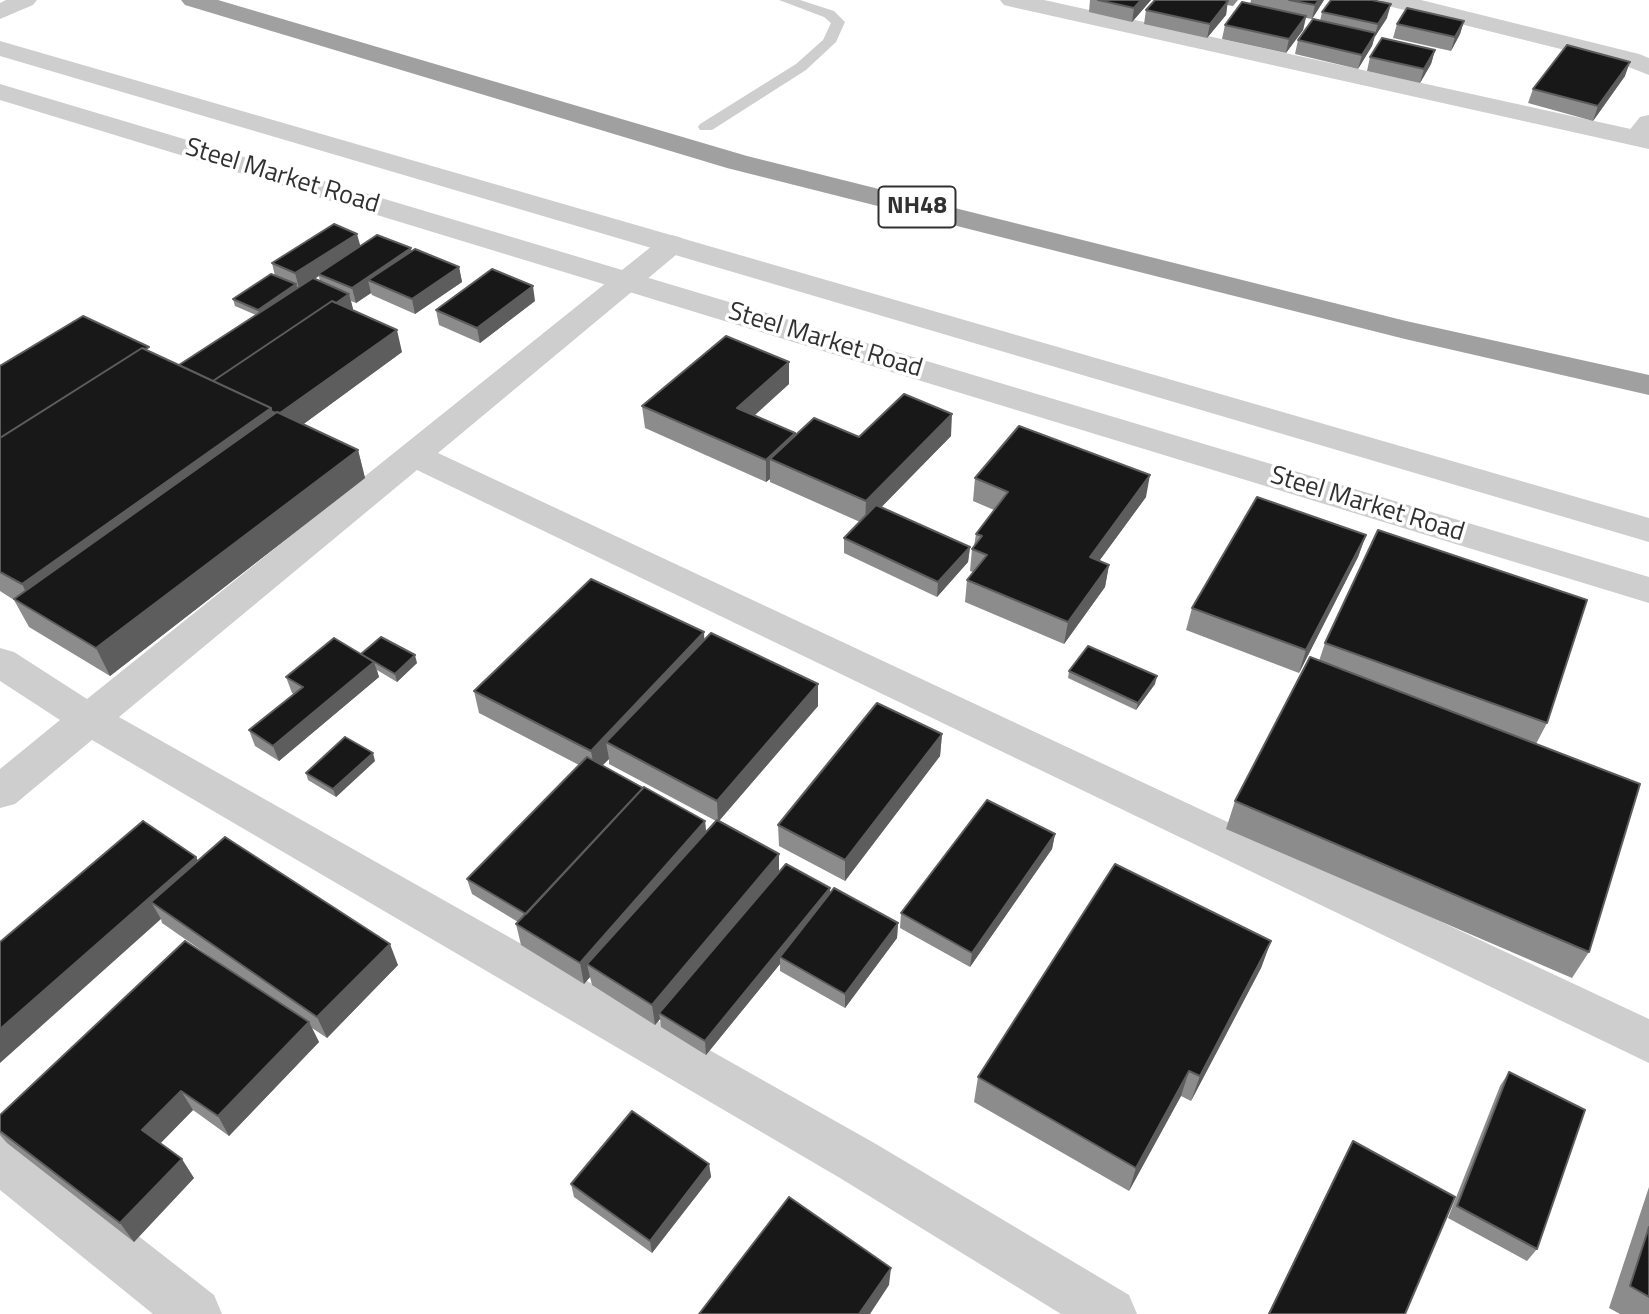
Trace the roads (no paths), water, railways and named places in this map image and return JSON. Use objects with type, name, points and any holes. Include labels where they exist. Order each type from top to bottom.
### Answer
[{"type":"highway","name":"NH48","points":[[193,0],[737,162],[1405,330],[1649,385]]},
{"type":"highway","name":"NH48","points":[[263,0],[976,204],[1418,316],[1649,363]]},
{"type":"street","points":[[0,12],[24,0]]},
{"type":"street","points":[[1012,0],[1645,134]]},
{"type":"street","points":[[1392,0],[1630,59],[1649,67]]},
{"type":"street","name":"Steel Market Road","points":[[0,48],[1649,530]]},
{"type":"street","name":"Steel Market Road","points":[[0,92],[1649,590]]},
{"type":"street","points":[[0,792],[416,456],[672,244]]},
{"type":"street","points":[[416,456],[1649,1042]]},
{"type":"street","points":[[0,662],[90,720],[859,1161],[1110,1314]]},
{"type":"street","points":[[0,1158],[195,1314]]},
{"type":"lane","points":[[706,127],[801,66],[829,43],[838,22],[829,14],[786,0]]}]
